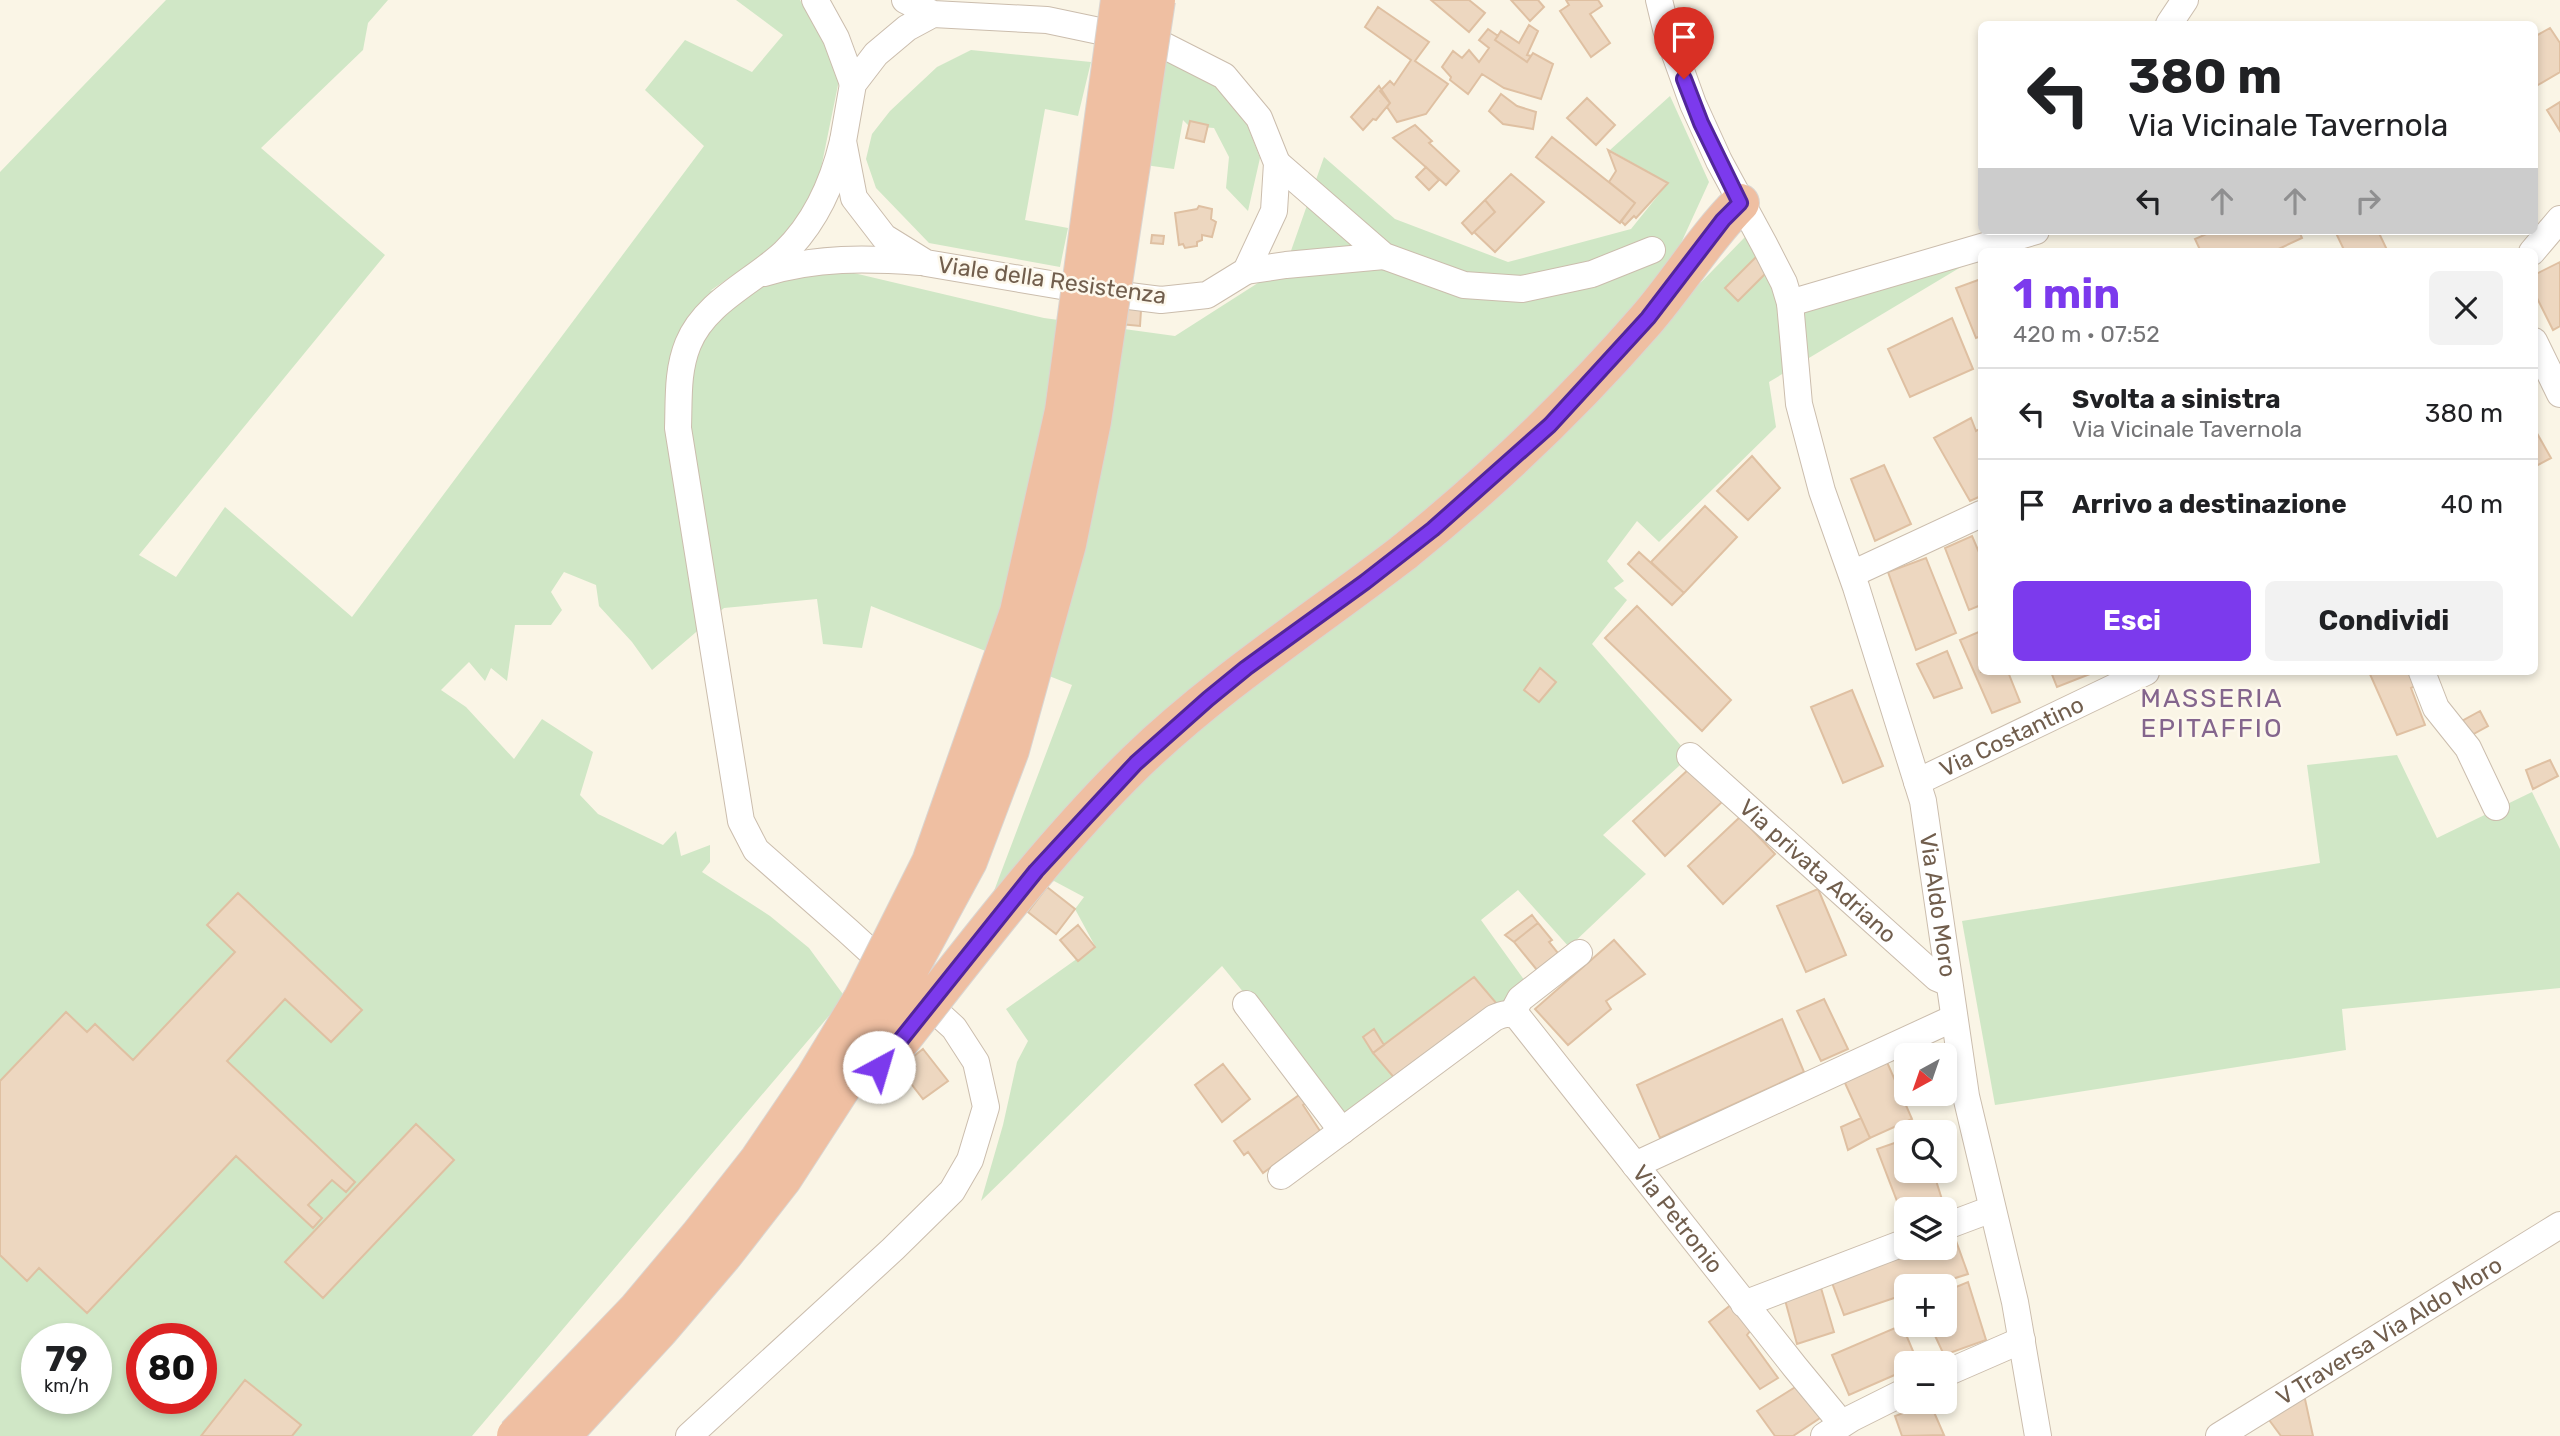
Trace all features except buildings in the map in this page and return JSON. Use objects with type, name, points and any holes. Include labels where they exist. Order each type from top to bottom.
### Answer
[{"type":"highway","points":[[516,1436],[637,1310],[700,1236],[759,1160],[814,1079],[863,998],[931,862],[1019,612],[1064,411],[1120,0]]},
{"type":"highway","points":[[783,1178],[862,1056],[968,861],[1010,750],[1067,544],[1092,421],[1156,0]]},
{"type":"highway","points":[[561,1436],[659,1330],[723,1255],[783,1178],[863,1087],[1036,871],[1136,763],[1246,668],[1403,553],[1488,482],[1550,425],[1648,318],[1723,220],[1740,203]]},
{"type":"street","points":[[815,0],[836,38],[853,84]]},
{"type":"street","points":[[905,0],[933,14],[1047,20],[1161,44],[1224,76],[1259,118],[1277,163],[1274,211],[1246,271]]},
{"type":"street","name":"Via Aldo Moro","points":[[1659,0],[1693,104],[1740,203],[1784,283],[1790,303],[1799,404],[1822,491],[1852,574],[1923,801],[1966,1096],[2015,1302],[2038,1436]]},
{"type":"street","points":[[2171,21],[2185,0]]},
{"type":"street","name":"Viale della Resistenza","points":[[933,14],[907,27],[876,54],[853,84],[842,141],[854,198],[884,237],[926,263],[1161,300],[1207,295],[1246,271]]},
{"type":"street","points":[[689,1436],[893,1249],[952,1191],[970,1160],[986,1107],[976,1062],[954,1028],[756,850],[741,821],[678,428],[679,372],[689,341],[713,309],[782,254],[809,226],[836,168],[842,141]]},
{"type":"street","points":[[1277,163],[1384,256],[1464,285],[1522,289],[1592,274],[1652,250]]},
{"type":"street","points":[[2535,248],[2560,219]]},
{"type":"street","points":[[1790,303],[2022,235]]},
{"type":"street","points":[[1246,271],[1384,256]]},
{"type":"street","points":[[753,276],[791,265],[830,259],[866,258],[926,263]]},
{"type":"street","points":[[2538,349],[2560,394]]},
{"type":"street","points":[[1852,574],[1978,515]]},
{"type":"street","name":"Via Costantino","points":[[1917,782],[2140,675]]},
{"type":"street","points":[[2423,675],[2436,708],[2468,748],[2496,807]]},
{"type":"street","name":"Via privata Adriano","points":[[1690,756],[1937,978],[1949,983]]},
{"type":"street","points":[[1281,1176],[1494,1018],[1512,1014],[1520,999],[1579,953]]},
{"type":"street","points":[[1246,1004],[1342,1131]]},
{"type":"street","name":"Via Petronio","points":[[1512,1014],[1518,1017],[1744,1304],[1833,1430]]},
{"type":"street","points":[[1635,1165],[1954,1018]]},
{"type":"street","points":[[1957,1222],[1992,1209]]},
{"type":"street","name":"V Traversa Via Aldo Moro","points":[[2218,1436],[2560,1225]]},
{"type":"street","points":[[1744,1304],[1894,1247]]},
{"type":"street","points":[[1957,1368],[2021,1340]]},
{"type":"street","points":[[1833,1430],[1894,1397]]},
{"type":"green space","points":[[166,0],[388,0],[368,23],[363,50],[261,148],[385,255],[139,555],[176,577],[225,507],[352,617],[704,146],[645,90],[685,40],[752,72],[783,35],[736,0],[800,0],[821,36],[839,80],[817,188],[792,229],[755,260],[710,291],[807,262],[1044,318],[1175,336],[1286,265],[1324,157],[1395,219],[1508,262],[1631,229],[1668,183],[1610,150],[1670,96],[1709,182],[1660,289],[1682,302],[1745,237],[1777,296],[1976,258],[1769,382],[1776,427],[1659,542],[1637,521],[1607,561],[1624,581],[1614,588],[1627,600],[1592,644],[1690,756],[1603,835],[1646,874],[1569,947],[1518,890],[1481,920],[1527,984],[1351,1124],[1222,966],[981,1201],[1003,1125],[1017,1062],[1028,1041],[1006,1009],[1095,946],[1075,909],[1084,897],[1054,881],[983,920],[1072,685],[871,606],[862,648],[823,644],[817,599],[724,608],[652,670],[632,642],[599,606],[596,585],[564,572],[551,592],[562,610],[551,625],[515,625],[507,681],[491,668],[485,681],[469,662],[441,690],[466,707],[514,759],[542,719],[593,752],[580,795],[598,814],[663,845],[676,831],[681,856],[710,845],[710,862],[702,872],[770,916],[809,948],[845,997],[472,1436],[0,1436],[0,172]]},
{"type":"green space","points":[[971,50],[1091,62],[1078,116],[1045,109],[1025,220],[1068,228],[1060,267],[929,243],[876,188],[866,159],[872,134],[890,111],[937,67]]},
{"type":"green space","points":[[1159,56],[1202,74],[1242,111],[1260,158],[1248,211],[1226,188],[1229,157],[1214,128],[1189,126],[1183,120],[1174,169],[1145,165]]},
{"type":"green space","points":[[2397,755],[2437,838],[2532,792],[2560,849],[2560,988],[2342,1009],[2346,1050],[1995,1105],[1962,921],[2320,863],[2307,765]]},
{"type":"district","name":"MASSERIA EPITAFFIO","points":[[2212,713]]},
{"type":"route","points":[[879,1067],[1036,871],[1136,763],[1227,683],[1365,582],[1465,502],[1550,425],[1648,318],[1723,220],[1740,203],[1701,123],[1684,79]]}]
